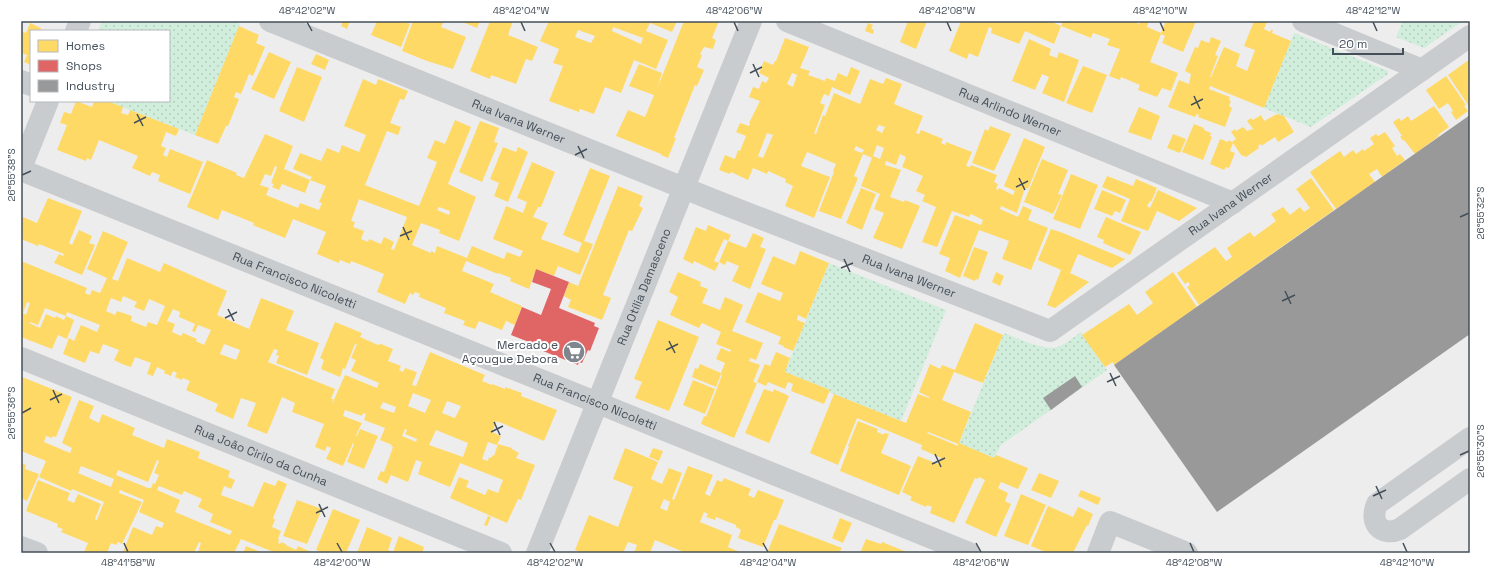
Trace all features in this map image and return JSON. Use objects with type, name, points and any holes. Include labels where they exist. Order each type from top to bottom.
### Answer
[{"type":"street","name":"Rua Ivana Werner","points":[[270,21],[684,188],[1050,331],[1470,36]]},
{"type":"street","name":"Rua Otília Damasceno","points":[[537,553],[751,21]]},
{"type":"street","name":"Rua Arlindo Werner","points":[[788,21],[1233,203]]},
{"type":"street","points":[[1303,21],[1422,70]]},
{"type":"street","points":[[21,169],[48,102]]},
{"type":"street","name":"Rua Francisco Nicoletti","points":[[21,169],[969,553]]},
{"type":"street","name":"Rua João Cirilo da Cunha","points":[[21,358],[501,553]]},
{"type":"street","points":[[1470,438],[1377,504],[1374,511],[1376,524],[1381,529],[1388,532],[1394,532],[1470,479]]},
{"type":"street","points":[[1098,553],[1110,522],[1187,553]]},
{"type":"street","points":[[21,546],[37,553]]},
{"type":"green space","points":[[102,21],[233,21],[240,24],[195,135],[110,102],[170,102],[170,30],[98,30]]},
{"type":"green space","points":[[1403,21],[1463,21],[1424,48],[1396,37]]},
{"type":"green space","points":[[1294,33],[1388,71],[1388,74],[1311,127],[1264,108]]},
{"type":"green space","points":[[829,263],[946,310],[901,421],[829,392],[830,390],[785,372]]},
{"type":"green space","points":[[1081,332],[1107,370],[1001,445],[994,458],[959,443],[1004,333],[1032,344],[1047,348],[1054,348],[1060,346]]},
{"type":"building: Homes","points":[[343,21],[350,21],[347,29],[341,26]]},
{"type":"building: Homes","points":[[377,21],[403,21],[410,24],[401,47],[371,35]]},
{"type":"building: Homes","points":[[413,21],[444,21],[441,27],[466,37],[453,69],[402,51]]},
{"type":"building: Homes","points":[[460,21],[480,21],[477,28]]},
{"type":"building: Homes","points":[[490,21],[513,21],[508,35],[538,47],[532,61],[526,59],[516,84],[491,75],[490,79],[470,71]]},
{"type":"building: Homes","points":[[549,21],[677,21],[672,32],[650,23],[646,31],[668,40],[656,69],[634,60],[621,93],[605,87],[594,114],[580,109],[579,112],[549,101],[563,66],[553,63],[559,49],[540,41]],"holes":[[[613,27],[643,38],[641,44],[612,31]],[[578,30],[595,36],[591,43],[575,37]]]},
{"type":"building: Homes","points":[[684,21],[719,21],[712,38],[716,40],[713,49],[704,47],[700,54],[702,55],[697,67],[704,70],[697,86],[695,85],[674,138],[676,138],[668,158],[616,136],[628,110],[645,117],[654,95],[629,86],[639,64],[662,73],[657,89]]},
{"type":"building: Homes","points":[[908,21],[927,21],[916,49],[900,42]]},
{"type":"building: Homes","points":[[961,21],[1050,21],[1061,26],[1054,44],[1025,31],[1019,44],[991,33],[992,28],[989,27],[978,57],[969,53],[967,59],[949,51]]},
{"type":"building: Homes","points":[[1063,21],[1133,21],[1139,24],[1141,21],[1149,21],[1147,27],[1161,33],[1166,21],[1196,21],[1183,52],[1162,43],[1165,36],[1161,34],[1150,62],[1178,73],[1171,91],[1162,88],[1157,97],[1138,90],[1140,85],[1121,77],[1120,80],[1109,76],[1120,49],[1107,45],[1110,39],[1093,33],[1091,38],[1061,26]]},
{"type":"building: Homes","points":[[1254,21],[1267,22],[1264,29],[1270,32],[1273,30],[1272,33],[1291,41],[1264,108],[1210,86],[1209,89],[1230,97],[1229,100],[1231,101],[1229,106],[1232,108],[1225,127],[1198,117],[1199,115],[1197,114],[1195,117],[1168,107],[1179,80],[1189,84],[1191,74],[1185,71],[1195,47],[1198,48],[1201,40],[1209,43],[1211,37],[1221,41],[1215,55],[1218,56],[1210,77],[1224,47],[1240,54],[1236,66],[1247,71],[1255,50],[1244,46]]},
{"type":"building: Homes","points":[[30,23],[41,28],[40,30],[30,30],[30,65],[24,62],[27,55],[21,53],[21,31],[26,33]]},
{"type":"building: Homes","points":[[868,23],[873,25],[871,29],[874,30],[873,34],[865,31]]},
{"type":"building: Homes","points":[[239,26],[259,35],[256,43],[265,47],[253,76],[249,74],[241,94],[236,92],[234,97],[239,99],[228,126],[226,126],[218,144],[195,135]]},
{"type":"building: Homes","points":[[785,38],[809,47],[800,68],[810,71],[808,75],[825,81],[826,78],[835,81],[838,73],[847,77],[851,67],[860,71],[850,95],[832,87],[829,96],[824,94],[820,103],[825,105],[814,134],[816,134],[823,115],[825,116],[834,93],[860,104],[870,79],[883,84],[886,78],[902,84],[894,104],[923,116],[916,133],[919,134],[921,130],[943,139],[941,143],[945,145],[946,142],[972,152],[966,166],[970,167],[971,165],[997,175],[994,182],[998,184],[996,189],[998,190],[999,188],[1013,195],[1015,191],[1004,186],[1024,138],[1045,147],[1028,189],[1025,188],[1017,213],[1001,206],[1000,209],[1018,217],[1023,206],[1032,210],[1028,220],[1048,228],[1031,270],[1002,259],[1009,241],[979,230],[960,278],[945,271],[950,258],[939,254],[955,215],[981,225],[983,220],[971,214],[969,217],[952,211],[937,247],[922,242],[936,207],[922,201],[925,195],[916,191],[923,176],[902,167],[906,157],[900,154],[896,165],[886,161],[885,165],[901,170],[890,197],[904,202],[905,200],[920,206],[902,249],[873,238],[884,213],[874,209],[880,194],[861,186],[872,158],[863,154],[854,176],[858,178],[841,219],[819,211],[836,164],[807,152],[801,166],[830,177],[814,218],[785,206],[793,186],[785,182],[786,179],[768,171],[767,174],[753,168],[748,180],[731,172],[730,174],[719,170],[725,155],[735,159],[738,150],[740,151],[746,136],[736,132],[740,123],[749,126],[749,123],[760,101],[749,97],[753,87],[759,89],[762,81],[766,83],[769,78],[759,73],[764,61],[773,65]],"holes":[[[792,73],[797,75],[793,87],[787,84]],[[879,125],[885,127],[882,133],[876,130]],[[767,133],[773,135],[763,158],[758,156]],[[877,145],[884,148],[880,159],[873,156]],[[856,146],[864,150],[862,153],[854,150]]]},
{"type":"building: Homes","points":[[1029,39],[1051,49],[1049,55],[1057,58],[1059,52],[1079,60],[1064,102],[1042,93],[1049,77],[1042,74],[1035,90],[1012,81]]},
{"type":"building: Homes","points":[[269,52],[291,62],[274,99],[251,89]]},
{"type":"building: Homes","points":[[316,54],[329,60],[325,70],[311,64]]},
{"type":"building: Homes","points":[[1470,59],[1470,108],[1448,75]]},
{"type":"building: Homes","points":[[1083,66],[1107,75],[1092,113],[1066,103]]},
{"type":"building: Homes","points":[[297,67],[322,77],[304,122],[279,111]]},
{"type":"building: Homes","points":[[1446,76],[1466,105],[1464,106],[1468,111],[1456,120],[1448,103],[1439,109],[1426,90]]},
{"type":"building: Homes","points":[[363,79],[376,85],[378,79],[408,91],[404,100],[400,99],[390,123],[401,127],[398,135],[387,131],[365,185],[419,206],[437,162],[427,158],[435,140],[445,144],[455,120],[471,127],[448,184],[476,197],[459,241],[439,233],[440,230],[421,223],[412,245],[431,253],[431,251],[435,253],[437,246],[467,258],[472,246],[504,259],[507,252],[520,257],[523,251],[493,239],[506,206],[523,213],[527,202],[517,198],[532,162],[555,172],[541,207],[538,207],[533,217],[548,223],[541,239],[578,253],[582,243],[563,235],[590,168],[610,176],[584,241],[593,244],[580,275],[558,266],[554,276],[536,269],[529,289],[510,281],[511,278],[466,261],[462,271],[494,284],[490,292],[522,306],[515,325],[506,321],[502,330],[479,321],[475,329],[463,325],[465,321],[444,313],[446,308],[419,297],[420,294],[415,292],[413,295],[410,293],[405,304],[377,292],[384,274],[351,261],[350,264],[340,260],[339,263],[317,254],[326,232],[293,219],[285,238],[222,210],[218,220],[187,207],[207,160],[237,173],[236,175],[244,178],[265,134],[293,146],[284,169],[310,180],[312,177],[293,169],[300,153],[321,161],[327,148],[339,153],[342,145],[359,152],[366,135],[344,126]],"holes":[[[275,166],[277,167],[271,183],[274,184],[272,187],[279,190],[282,184],[305,193],[310,180],[326,186],[319,202],[322,203],[319,210],[300,203],[298,208],[266,195],[269,188],[260,185],[265,174],[271,176]],[[359,199],[407,217],[394,250],[391,249],[394,242],[384,237],[381,244],[369,239],[368,242],[361,239],[364,231],[353,227],[355,222],[351,221]],[[439,207],[450,211],[449,215],[437,210]]]},
{"type":"building: Homes","points":[[76,102],[92,107],[94,102],[110,102],[123,107],[121,113],[128,115],[130,110],[179,129],[176,136],[166,132],[161,146],[166,148],[163,155],[167,157],[170,149],[203,162],[190,194],[158,181],[160,175],[152,172],[150,176],[132,168],[138,156],[99,140],[91,160],[87,158],[86,161],[57,150],[67,125],[60,123],[64,112],[71,114]]},
{"type":"building: Homes","points":[[1434,106],[1449,127],[1415,154],[1404,140],[1403,141],[1400,136],[1402,136],[1393,122],[1399,118],[1401,121],[1408,116],[1411,121]]},
{"type":"building: Homes","points":[[1139,107],[1160,116],[1151,140],[1128,132]]},
{"type":"building: Homes","points":[[1277,114],[1284,116],[1294,132],[1278,142],[1275,137],[1261,146],[1261,144],[1258,146],[1259,148],[1246,157],[1241,155],[1233,143],[1230,151],[1235,153],[1229,168],[1226,167],[1224,170],[1210,164],[1220,139],[1228,142],[1229,140],[1232,142],[1236,139],[1231,132],[1235,129],[1236,131],[1243,127],[1247,131],[1253,129],[1247,121],[1251,118],[1253,120],[1261,115],[1264,121]]},
{"type":"building: Homes","points":[[480,121],[499,128],[494,142],[498,143],[482,182],[459,172]]},
{"type":"building: Homes","points":[[1194,124],[1211,133],[1210,136],[1212,137],[1203,160],[1182,152]]},
{"type":"building: Homes","points":[[990,126],[1011,134],[994,171],[972,163],[985,129],[988,131]]},
{"type":"building: Homes","points":[[1385,132],[1395,146],[1392,148],[1397,156],[1400,154],[1405,160],[1382,177],[1377,169],[1369,174],[1375,182],[1336,209],[1310,172],[1340,151],[1344,157],[1353,150],[1356,154],[1363,149],[1364,151],[1374,144],[1370,138],[1376,134],[1378,136]]},
{"type":"building: Homes","points":[[1173,134],[1186,139],[1180,153],[1167,148]]},
{"type":"building: Homes","points":[[503,147],[516,152],[518,147],[528,152],[508,202],[494,196],[499,183],[490,179]]},
{"type":"building: Homes","points":[[1042,159],[1068,170],[1058,194],[1062,195],[1053,214],[1024,202]]},
{"type":"building: Homes","points":[[1071,174],[1098,185],[1080,229],[1053,219]]},
{"type":"building: Homes","points":[[1107,176],[1133,186],[1136,179],[1157,188],[1151,202],[1150,201],[1147,206],[1150,208],[1158,190],[1197,208],[1179,221],[1157,211],[1148,231],[1121,221],[1130,199],[1102,187]]},
{"type":"building: Homes","points":[[1311,178],[1334,210],[1199,305],[1187,287],[1190,285],[1188,282],[1185,284],[1177,273],[1215,247],[1226,261],[1232,257],[1227,248],[1250,232],[1254,237],[1276,221],[1271,214],[1283,207],[1290,215],[1300,207],[1304,212],[1310,208],[1296,189]]},
{"type":"building: Homes","points":[[618,186],[643,196],[639,206],[643,208],[632,231],[629,230],[603,295],[611,298],[602,320],[568,307],[571,300],[564,296],[569,282],[578,286]]},
{"type":"building: Homes","points":[[861,188],[876,194],[862,230],[846,223]]},
{"type":"building: Homes","points":[[1102,190],[1126,200],[1120,213],[1115,211],[1112,216],[1094,209]]},
{"type":"building: Homes","points":[[48,198],[82,211],[69,243],[72,245],[79,230],[92,236],[89,243],[95,245],[82,275],[54,263],[59,254],[63,256],[64,254],[39,244],[38,246],[21,239],[21,222],[23,217],[37,223]]},
{"type":"building: Homes","points":[[1106,217],[1141,232],[1130,255],[1103,243],[1104,240],[1097,237]]},
{"type":"building: Homes","points":[[708,225],[731,235],[728,241],[724,239],[714,261],[719,263],[715,271],[694,261],[693,264],[683,259],[696,227],[706,231]]},
{"type":"building: Homes","points":[[1051,229],[1125,259],[1112,268],[1078,254],[1070,273],[1089,282],[1055,308],[1047,305],[1061,270],[1038,260]]},
{"type":"building: Homes","points":[[103,231],[128,242],[112,279],[118,281],[127,258],[160,272],[164,263],[227,291],[217,315],[249,329],[261,298],[294,311],[286,330],[319,343],[307,375],[276,363],[279,356],[276,355],[278,350],[274,349],[268,362],[335,389],[331,399],[333,399],[332,404],[345,375],[377,388],[379,383],[351,371],[356,360],[351,358],[357,344],[355,344],[345,369],[343,368],[340,377],[321,369],[324,360],[320,358],[335,322],[362,333],[360,337],[378,345],[381,344],[393,349],[388,361],[401,366],[399,370],[403,372],[405,368],[417,372],[412,385],[416,386],[430,352],[485,375],[482,381],[522,393],[521,396],[557,410],[544,441],[497,421],[492,432],[501,436],[497,445],[488,442],[482,459],[488,461],[489,457],[491,458],[493,455],[494,456],[498,444],[512,448],[519,453],[516,458],[535,465],[521,500],[518,499],[507,523],[450,498],[459,477],[469,481],[466,487],[485,495],[488,489],[498,493],[503,480],[460,463],[450,487],[418,474],[422,462],[416,460],[408,482],[391,475],[387,484],[377,479],[381,471],[384,472],[393,447],[391,446],[392,445],[380,440],[385,428],[364,420],[366,414],[363,413],[362,416],[345,410],[343,416],[362,423],[356,435],[357,436],[360,429],[378,436],[364,469],[347,462],[354,444],[353,443],[343,466],[326,459],[331,448],[327,446],[325,451],[315,447],[324,424],[292,412],[295,403],[282,397],[267,434],[247,426],[256,403],[241,398],[233,419],[215,411],[218,404],[186,390],[190,381],[175,377],[177,373],[173,371],[171,376],[164,373],[165,371],[157,367],[153,376],[147,374],[151,363],[135,357],[131,367],[114,360],[119,350],[103,344],[99,354],[90,351],[85,363],[63,354],[69,338],[74,341],[81,325],[97,332],[100,325],[67,312],[66,316],[74,320],[67,339],[58,335],[52,349],[21,337],[21,261],[87,288],[85,293],[90,295],[92,290],[100,293],[107,278],[87,269]],"holes":[[[123,296],[137,302],[134,307],[144,311],[149,299],[165,306],[157,325],[148,322],[146,327],[131,321],[132,316],[117,311],[115,315],[106,311],[111,298],[121,302]],[[27,302],[30,303],[26,315],[23,313]],[[45,308],[66,316],[64,320],[56,316],[55,318],[46,314],[40,328],[29,323],[38,325]],[[173,309],[180,312],[179,317],[195,324],[192,331],[195,332],[198,325],[211,330],[204,345],[196,341],[197,339],[183,333],[181,336],[172,332],[175,324],[167,321]],[[224,344],[240,350],[236,360],[220,354]],[[413,393],[431,400],[425,413],[408,406]],[[447,401],[461,406],[455,418],[442,413]],[[383,402],[396,407],[394,413],[380,408]],[[405,429],[407,430],[405,434],[417,439],[416,442],[402,436]],[[436,430],[468,443],[463,457],[429,445]]]},
{"type":"building: Homes","points":[[753,233],[764,238],[760,247],[766,249],[750,289],[732,281],[739,266],[727,261],[725,265],[719,262],[728,241],[746,248]]},
{"type":"building: Homes","points":[[974,247],[988,252],[978,280],[976,279],[975,281],[963,276]]},
{"type":"building: Homes","points":[[800,251],[829,263],[806,319],[798,315],[797,320],[805,323],[793,351],[778,344],[781,337],[745,322],[758,292],[780,301],[783,293],[761,284],[773,256],[795,265]]},
{"type":"building: Homes","points":[[678,272],[701,282],[700,286],[708,289],[702,303],[720,310],[725,297],[743,305],[732,331],[763,343],[756,360],[750,358],[749,361],[760,365],[753,382],[757,383],[734,438],[701,424],[704,416],[706,417],[722,375],[721,374],[716,387],[692,377],[695,368],[698,369],[700,364],[721,373],[725,363],[716,359],[721,348],[730,352],[731,350],[716,344],[721,332],[702,323],[699,328],[670,315],[678,297],[669,292]]},
{"type":"building: Homes","points":[[996,272],[1004,276],[1000,286],[992,282]]},
{"type":"building: Homes","points":[[1173,272],[1197,307],[1114,365],[1113,362],[1105,367],[1082,335],[1129,304],[1137,315],[1153,303],[1145,292]]},
{"type":"building: Homes","points":[[658,320],[699,337],[669,411],[635,398],[642,382],[634,379]]},
{"type":"building: Homes","points":[[975,323],[1003,335],[983,383],[954,372],[942,400],[971,412],[959,443],[994,458],[996,455],[1028,468],[1018,489],[1001,482],[998,488],[1008,493],[1005,501],[1011,504],[996,537],[965,523],[985,480],[979,477],[978,479],[975,478],[954,523],[930,513],[932,507],[927,505],[926,507],[910,500],[912,497],[902,492],[918,456],[938,464],[941,458],[921,449],[922,445],[857,418],[838,465],[810,453],[834,394],[906,423],[918,394],[929,398],[919,392],[930,364],[940,369],[942,365],[955,370]],"holes":[[[928,432],[958,444],[958,446],[927,433]]]},
{"type":"building: Homes","points":[[776,352],[790,358],[785,372],[830,390],[824,404],[791,391],[793,384],[788,382],[785,389],[768,382],[766,386],[757,382],[765,364],[770,366]]},
{"type":"building: Homes","points":[[22,377],[72,397],[56,437],[53,436],[52,438],[46,436],[44,442],[70,453],[72,448],[62,443],[79,400],[94,406],[89,418],[99,423],[102,414],[135,428],[132,435],[164,448],[167,439],[200,452],[198,458],[230,471],[228,477],[235,480],[231,489],[224,486],[221,495],[253,507],[264,482],[275,486],[278,480],[287,484],[273,518],[275,520],[272,527],[281,531],[278,543],[280,544],[281,542],[296,550],[298,546],[313,553],[276,553],[241,539],[234,553],[200,553],[198,552],[201,543],[199,542],[194,553],[124,553],[123,552],[133,527],[152,535],[156,526],[162,528],[164,523],[139,512],[144,500],[120,490],[119,493],[142,502],[122,544],[118,542],[116,545],[111,543],[107,553],[84,552],[88,543],[61,532],[63,529],[57,527],[58,524],[26,511],[38,480],[70,493],[67,500],[74,503],[78,494],[101,504],[95,519],[97,520],[104,502],[72,489],[71,491],[39,477],[46,461],[21,451]],"holes":[[[157,460],[159,461],[154,473],[159,475],[155,484],[153,483],[151,488],[116,475],[118,470],[148,482]],[[81,466],[114,479],[111,487],[78,473]],[[159,486],[182,495],[184,491],[202,499],[198,507],[213,514],[210,522],[232,531],[230,535],[175,512],[180,500],[157,490]]]},
{"type":"building: Homes","points":[[693,380],[715,389],[705,414],[683,405]]},
{"type":"building: Homes","points":[[764,389],[773,392],[774,389],[789,396],[769,443],[745,433]]},
{"type":"building: Homes","points":[[858,421],[878,429],[877,432],[884,435],[884,433],[889,434],[881,453],[911,466],[899,495],[840,471]]},
{"type":"building: Homes","points":[[625,448],[658,462],[651,479],[662,484],[669,468],[682,473],[672,499],[674,500],[688,466],[713,475],[705,494],[710,496],[717,480],[722,482],[724,478],[751,489],[748,495],[754,498],[758,490],[784,500],[763,547],[738,538],[741,530],[736,527],[736,525],[716,517],[715,520],[706,517],[708,514],[704,512],[700,522],[732,535],[728,547],[742,553],[686,553],[655,540],[650,553],[634,553],[637,545],[628,542],[623,553],[583,553],[575,550],[589,515],[618,527],[633,487],[613,479]],"holes":[[[664,499],[670,502],[667,511],[660,508]]]},
{"type":"building: Homes","points":[[653,448],[663,451],[659,461],[649,457]]},
{"type":"building: Homes","points":[[21,463],[26,465],[25,469],[39,474],[27,501],[21,498]]},
{"type":"building: Homes","points":[[1039,473],[1059,481],[1051,498],[1031,490]]},
{"type":"building: Homes","points":[[1081,490],[1101,498],[1098,505],[1078,496]]},
{"type":"building: Homes","points":[[1021,494],[1046,505],[1028,545],[1004,536]]},
{"type":"building: Homes","points":[[297,500],[322,509],[307,544],[283,536]]},
{"type":"building: Homes","points":[[1048,506],[1073,517],[1078,507],[1093,514],[1073,553],[1048,553],[1031,546]]},
{"type":"building: Homes","points":[[333,509],[360,520],[346,553],[324,553],[316,550]]},
{"type":"building: Homes","points":[[488,516],[491,517],[487,526],[484,525]]},
{"type":"building: Homes","points":[[840,518],[852,523],[843,543],[832,538]]},
{"type":"building: Homes","points":[[779,524],[842,548],[840,551],[845,553],[767,553]]},
{"type":"building: Homes","points":[[367,527],[392,538],[388,550],[393,552],[399,536],[424,547],[422,553],[357,553]]},
{"type":"building: Homes","points":[[866,539],[881,544],[882,542],[909,553],[860,553]]},
{"type":"building: Homes","points":[[246,546],[263,553],[243,553]]},
{"type":"building: Shops","points":[[536,269],[569,282],[559,308],[595,323],[594,326],[599,328],[590,351],[588,350],[582,363],[579,362],[578,365],[543,351],[544,348],[511,335],[522,307],[541,315],[551,289],[532,282]]},
{"type":"building: Industry","points":[[1470,115],[1470,334],[1217,512],[1114,365]]},
{"type":"building: Industry","points":[[1075,376],[1082,387],[1051,410],[1043,398]]},
{"type":"place","name":"Mercado e Açougue Debora","points":[[574,352]]}]
